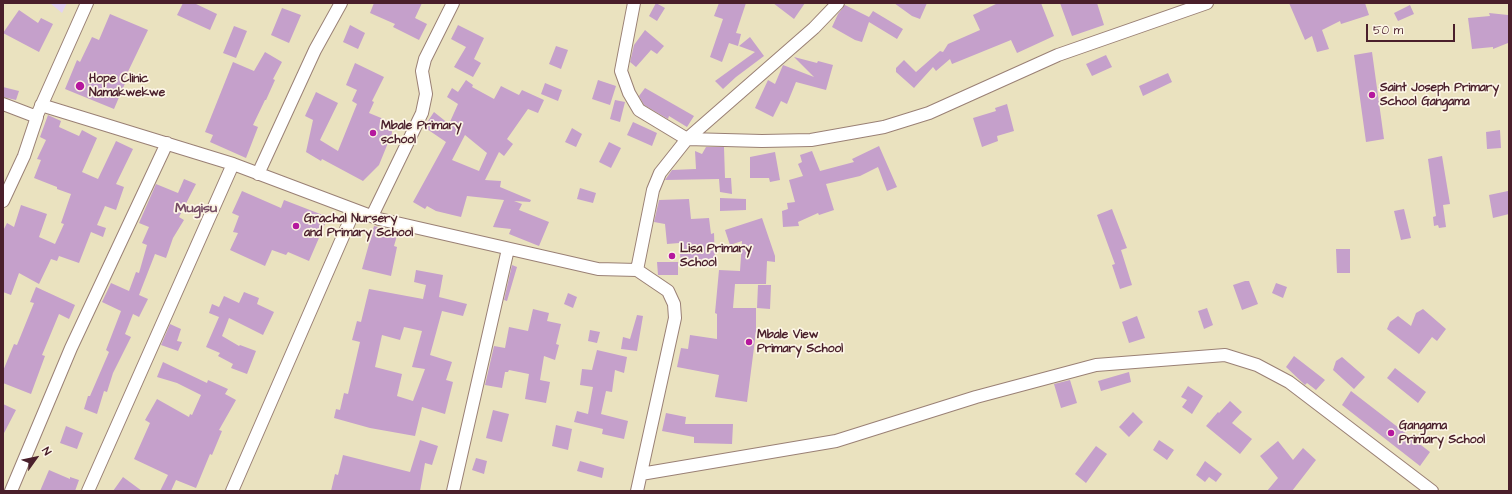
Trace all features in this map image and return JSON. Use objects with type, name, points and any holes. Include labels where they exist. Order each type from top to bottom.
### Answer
[{"type":"street","points":[[3,201],[24,156],[41,105],[87,3]]},
{"type":"street","points":[[258,174],[315,50],[341,3]]},
{"type":"street","points":[[372,216],[422,113],[426,94],[422,71],[425,59],[453,3]]},
{"type":"street","points":[[634,3],[621,71],[629,93],[639,110],[687,139],[762,141],[811,140],[884,127],[929,113],[1058,55],[1207,3]]},
{"type":"street","points":[[637,270],[653,190],[660,173],[687,139],[814,28],[838,3]]},
{"type":"street","points":[[3,104],[37,117]]},
{"type":"street","points":[[41,105],[233,164],[354,211],[372,216],[598,269],[637,270],[668,291],[674,304],[675,318],[637,491]]},
{"type":"street","points":[[11,491],[72,348],[167,143]]},
{"type":"street","points":[[88,491],[233,164]]},
{"type":"street","points":[[232,491],[354,211]]},
{"type":"street","points":[[453,491],[508,249]]},
{"type":"street","points":[[641,474],[836,441],[976,397],[1096,365],[1225,355],[1257,364],[1288,382],[1432,491]]},
{"type":"shaded area","points":[[50,3],[67,3],[62,13]]},
{"type":"building","points":[[183,3],[194,3],[217,14],[210,30],[177,15]]},
{"type":"building","points":[[374,3],[422,3],[415,18],[427,24],[419,40],[393,27],[395,24],[370,13]]},
{"type":"building","points":[[656,3],[665,8],[657,21],[649,16]]},
{"type":"building","points":[[719,3],[746,3],[736,33],[741,34],[738,46],[729,43],[722,62],[710,57],[723,19],[714,16]]},
{"type":"building","points":[[773,3],[805,3],[794,19]]},
{"type":"building","points":[[894,3],[927,3],[920,19],[912,16]]},
{"type":"building","points":[[998,3],[1041,3],[1054,36],[1017,53],[1011,40],[952,64],[950,59],[936,71],[933,67],[914,88],[896,72],[896,68],[904,60],[916,72],[940,51],[943,52],[948,44],[980,30],[973,15]]},
{"type":"building","points":[[1060,3],[1097,3],[1104,25],[1072,36]]},
{"type":"building","points":[[1289,3],[1365,3],[1369,15],[1341,24],[1340,21],[1322,30],[1329,49],[1317,52],[1312,36],[1305,40]]},
{"type":"building","points":[[845,5],[869,17],[873,11],[903,29],[897,39],[869,22],[862,42],[855,40],[832,27],[838,14]]},
{"type":"building","points":[[1410,5],[1414,14],[1398,21],[1394,13]]},
{"type":"building","points":[[282,8],[301,15],[289,43],[271,35]]},
{"type":"building","points":[[19,10],[38,23],[41,18],[53,24],[39,52],[3,33]]},
{"type":"building","points":[[1489,13],[1508,15],[1508,43],[1493,49],[1493,47],[1472,49],[1468,18],[1490,16]]},
{"type":"building","points":[[110,14],[148,30],[124,80],[126,81],[114,109],[65,89],[77,60],[80,62],[92,37],[99,40]]},
{"type":"building","points":[[350,25],[365,33],[358,49],[343,42]]},
{"type":"building","points":[[458,25],[484,38],[474,59],[481,63],[473,77],[454,67],[466,47],[451,39]]},
{"type":"building","points":[[234,26],[247,31],[236,58],[223,53]]},
{"type":"building","points":[[645,30],[664,46],[657,54],[651,50],[636,67],[630,62],[634,45]]},
{"type":"building","points":[[750,37],[764,56],[723,89],[715,81],[755,52],[739,46]]},
{"type":"building","points":[[556,46],[568,50],[561,69],[549,64]]},
{"type":"building","points":[[265,52],[282,62],[273,79],[275,80],[266,100],[253,125],[258,127],[246,158],[210,142],[213,135],[205,132],[233,62],[254,71]]},
{"type":"building","points":[[1372,52],[1384,139],[1366,142],[1354,55]]},
{"type":"building","points":[[1106,55],[1112,67],[1092,76],[1086,64]]},
{"type":"building","points":[[794,57],[817,63],[818,61],[833,65],[826,90],[796,82],[787,104],[781,101],[773,117],[755,108],[768,80],[775,84],[783,65],[814,77]]},
{"type":"building","points":[[355,63],[384,77],[372,101],[374,102],[369,113],[391,122],[392,133],[379,165],[363,181],[322,159],[321,161],[306,152],[313,120],[305,116],[316,92],[338,103],[320,140],[338,151],[357,104],[352,101],[357,90],[346,85]]},
{"type":"building","points":[[1168,73],[1172,82],[1143,96],[1139,86]]},
{"type":"building","points":[[466,80],[473,85],[472,87],[494,99],[501,86],[519,95],[522,90],[544,100],[538,113],[528,109],[507,139],[513,144],[504,156],[499,152],[485,180],[501,181],[500,187],[531,200],[530,202],[514,201],[522,204],[519,210],[549,222],[539,246],[509,234],[511,229],[493,227],[504,200],[467,196],[461,217],[436,211],[427,206],[425,209],[413,202],[446,142],[424,127],[434,112],[449,124],[458,104],[447,97],[452,88],[458,92]],"holes":[[[465,135],[487,153],[479,171],[452,160]]]},
{"type":"building","points":[[598,80],[616,86],[610,105],[592,99]]},
{"type":"building","points":[[545,83],[562,90],[558,101],[541,94]]},
{"type":"building","points":[[3,87],[19,91],[16,100],[3,97]]},
{"type":"building","points":[[645,88],[694,116],[687,127],[669,116],[668,119],[644,105],[639,96]]},
{"type":"building","points":[[615,100],[625,102],[620,122],[610,119]]},
{"type":"building","points":[[1007,104],[1014,131],[997,136],[998,141],[982,147],[973,118],[996,111],[995,108]]},
{"type":"building","points":[[48,115],[61,121],[59,127],[79,136],[82,130],[97,138],[82,172],[98,179],[116,141],[133,149],[116,184],[124,187],[116,210],[105,206],[97,225],[106,228],[103,237],[91,232],[79,263],[59,256],[57,261],[51,259],[39,284],[19,273],[11,295],[3,292],[3,231],[7,223],[14,227],[21,205],[47,214],[39,237],[55,244],[64,224],[61,223],[71,194],[34,178],[41,160],[37,159],[46,140],[40,137]]},
{"type":"building","points":[[633,122],[657,133],[652,146],[627,135]]},
{"type":"building","points":[[572,128],[582,134],[576,147],[565,142]]},
{"type":"building","points":[[1500,130],[1501,148],[1487,149],[1486,132]]},
{"type":"building","points":[[609,142],[621,148],[611,168],[599,162]]},
{"type":"building","points":[[879,146],[897,187],[887,191],[878,167],[860,176],[826,184],[834,210],[819,215],[818,213],[798,222],[799,226],[783,227],[782,211],[788,209],[787,203],[795,202],[789,180],[803,176],[798,164],[802,162],[800,155],[812,151],[820,171],[854,162],[852,159]]},
{"type":"building","points":[[706,147],[724,147],[725,178],[731,178],[732,194],[720,192],[719,179],[665,180],[672,170],[696,169],[695,151],[702,154]]},
{"type":"building","points":[[775,152],[780,180],[770,182],[769,178],[750,178],[750,157]]},
{"type":"building","points":[[1442,156],[1450,204],[1443,205],[1446,227],[1439,228],[1438,225],[1434,226],[1433,217],[1436,216],[1428,159]]},
{"type":"building","points":[[184,179],[196,184],[179,217],[184,220],[173,238],[166,258],[155,254],[139,295],[148,299],[139,317],[133,314],[125,334],[131,337],[113,373],[107,392],[104,391],[97,414],[84,409],[88,396],[90,396],[109,352],[106,350],[121,311],[102,302],[111,283],[129,291],[136,272],[139,273],[147,245],[142,243],[149,227],[139,223],[156,184],[178,193]]},
{"type":"building","points":[[580,188],[596,193],[593,203],[577,199]]},
{"type":"building","points":[[242,191],[281,208],[284,200],[328,217],[309,261],[288,252],[286,255],[272,250],[265,266],[230,250],[238,233],[233,232],[239,216],[232,213]]},
{"type":"building","points":[[1508,191],[1509,214],[1493,218],[1489,195]]},
{"type":"building","points":[[720,198],[746,199],[746,210],[720,211]]},
{"type":"building","points":[[689,199],[691,219],[709,218],[711,234],[714,233],[715,262],[681,265],[679,243],[667,244],[665,224],[654,222],[659,200]]},
{"type":"building","points":[[1112,209],[1127,248],[1121,250],[1132,285],[1120,289],[1112,265],[1115,264],[1097,215]]},
{"type":"building","points":[[1404,209],[1411,238],[1401,240],[1394,211]]},
{"type":"building","points":[[762,218],[775,256],[775,262],[767,261],[766,284],[735,284],[733,308],[756,308],[756,332],[747,402],[715,397],[719,375],[677,367],[681,348],[688,349],[690,335],[717,339],[717,314],[715,313],[719,270],[740,271],[742,241],[730,245],[725,230]]},
{"type":"building","points":[[374,226],[398,232],[394,246],[397,247],[391,276],[362,269]]},
{"type":"building","points":[[1336,249],[1350,249],[1350,273],[1337,273]]},
{"type":"building","points":[[657,262],[678,262],[678,275],[658,275]]},
{"type":"building","points":[[512,265],[517,267],[507,301],[504,300]]},
{"type":"building","points":[[416,270],[443,275],[439,297],[467,304],[463,316],[442,311],[430,355],[452,362],[446,380],[453,382],[445,414],[422,407],[415,436],[370,428],[334,418],[336,409],[340,410],[344,393],[348,394],[360,342],[352,340],[357,321],[361,322],[369,289],[423,299],[426,285],[414,282]],"holes":[[[404,327],[422,331],[412,367],[425,369],[413,401],[397,396],[402,374],[375,367],[382,335],[400,340]]]},
{"type":"building","points":[[1249,281],[1258,304],[1242,310],[1233,285]]},
{"type":"building","points":[[1276,283],[1287,287],[1283,298],[1272,293]]},
{"type":"building","points":[[758,285],[771,285],[770,309],[757,308]]},
{"type":"building","points":[[36,287],[75,305],[69,319],[59,314],[42,355],[45,356],[31,394],[3,383],[3,371],[14,344],[17,345],[34,303],[30,302]]},
{"type":"building","points":[[244,292],[259,298],[257,304],[274,312],[263,335],[229,318],[222,336],[239,346],[240,345],[256,351],[247,374],[231,368],[233,364],[218,356],[220,353],[206,347],[219,317],[209,313],[212,304],[219,307],[224,296],[239,303]]},
{"type":"building","points":[[568,293],[577,297],[573,308],[564,304]]},
{"type":"building","points":[[1207,308],[1213,325],[1204,329],[1198,311]]},
{"type":"building","points":[[533,309],[549,313],[547,321],[561,324],[556,344],[559,345],[555,360],[544,356],[540,380],[550,382],[546,403],[525,399],[529,374],[509,370],[508,372],[505,372],[502,388],[485,385],[494,346],[505,348],[509,327],[528,331]]},
{"type":"building","points":[[1423,309],[1446,329],[1437,341],[1432,337],[1419,354],[1387,329],[1390,322],[1398,316],[1411,326],[1416,313]]},
{"type":"building","points":[[637,315],[643,316],[637,351],[621,349],[623,337],[630,339]]},
{"type":"building","points":[[1137,316],[1145,338],[1129,343],[1122,322]]},
{"type":"building","points":[[170,324],[181,329],[177,341],[182,342],[178,351],[161,345]]},
{"type":"building","points":[[590,330],[600,332],[597,343],[588,341]]},
{"type":"building","points":[[597,350],[627,357],[624,373],[615,370],[612,392],[606,391],[601,414],[628,421],[624,439],[602,434],[603,429],[574,422],[577,411],[588,414],[593,387],[580,385],[582,369],[592,370]]},
{"type":"building","points":[[1294,356],[1325,380],[1316,390],[1307,383],[1305,385],[1286,367]]},
{"type":"building","points":[[1342,357],[1365,377],[1354,389],[1333,370],[1336,361]]},
{"type":"building","points":[[163,362],[207,383],[208,380],[228,389],[225,394],[236,400],[219,430],[222,431],[212,455],[210,454],[196,488],[176,480],[171,491],[160,491],[168,475],[134,459],[150,423],[145,420],[157,399],[189,417],[190,414],[192,415],[201,395],[177,383],[157,377]]},
{"type":"building","points":[[1395,368],[1426,392],[1418,403],[1387,378]]},
{"type":"building","points":[[1129,372],[1131,382],[1101,391],[1098,381]]},
{"type":"building","points":[[1070,380],[1077,403],[1061,408],[1054,384]]},
{"type":"building","points":[[1188,386],[1203,396],[1192,414],[1182,407],[1187,400],[1181,397]]},
{"type":"building","points":[[1351,391],[1430,452],[1420,466],[1342,405]]},
{"type":"building","points":[[1230,401],[1242,412],[1232,423],[1252,439],[1240,454],[1206,426]]},
{"type":"building","points":[[3,404],[16,410],[3,435]]},
{"type":"building","points":[[493,410],[509,414],[502,442],[486,438]]},
{"type":"building","points":[[1133,412],[1143,422],[1129,437],[1119,427]]},
{"type":"building","points":[[666,413],[686,417],[685,424],[733,424],[732,444],[694,443],[694,437],[662,431]]},
{"type":"building","points":[[556,425],[572,429],[568,450],[552,446]]},
{"type":"building","points":[[66,426],[83,433],[77,449],[60,443]]},
{"type":"building","points":[[420,440],[438,446],[432,465],[425,463],[420,491],[331,491],[335,474],[338,475],[343,455],[410,472]]},
{"type":"building","points":[[1159,440],[1174,450],[1167,460],[1153,450]]},
{"type":"building","points":[[1278,441],[1293,460],[1303,448],[1316,460],[1292,491],[1267,491],[1278,478],[1260,456]]},
{"type":"building","points":[[1096,446],[1107,454],[1086,483],[1075,474]]},
{"type":"building","points":[[476,458],[487,461],[484,474],[472,470]]},
{"type":"building","points":[[580,461],[604,468],[602,478],[577,471]]},
{"type":"building","points":[[1205,461],[1222,474],[1216,482],[1209,477],[1205,482],[1196,475]]},
{"type":"building","points":[[49,470],[70,479],[70,477],[79,480],[75,491],[40,491]]},
{"type":"building","points":[[123,477],[142,491],[113,491]]},
{"type":"place","name":"Hope Clinic Namakwekwe","points":[[80,86]]},
{"type":"place","name":"Saint Joseph Primary School Gangama","points":[[1372,95]]},
{"type":"place","name":"Mbale Primary school","points":[[373,133]]},
{"type":"place","name":"Grachal Nursery and Primary School","points":[[296,226]]},
{"type":"place","name":"Lisa Primary School","points":[[672,256]]},
{"type":"place","name":"Mbale View Primary School","points":[[749,342]]},
{"type":"place","name":"Gangama Primary School","points":[[1391,433]]},
{"type":"district","name":"Mugisu","points":[[196,209]]}]
